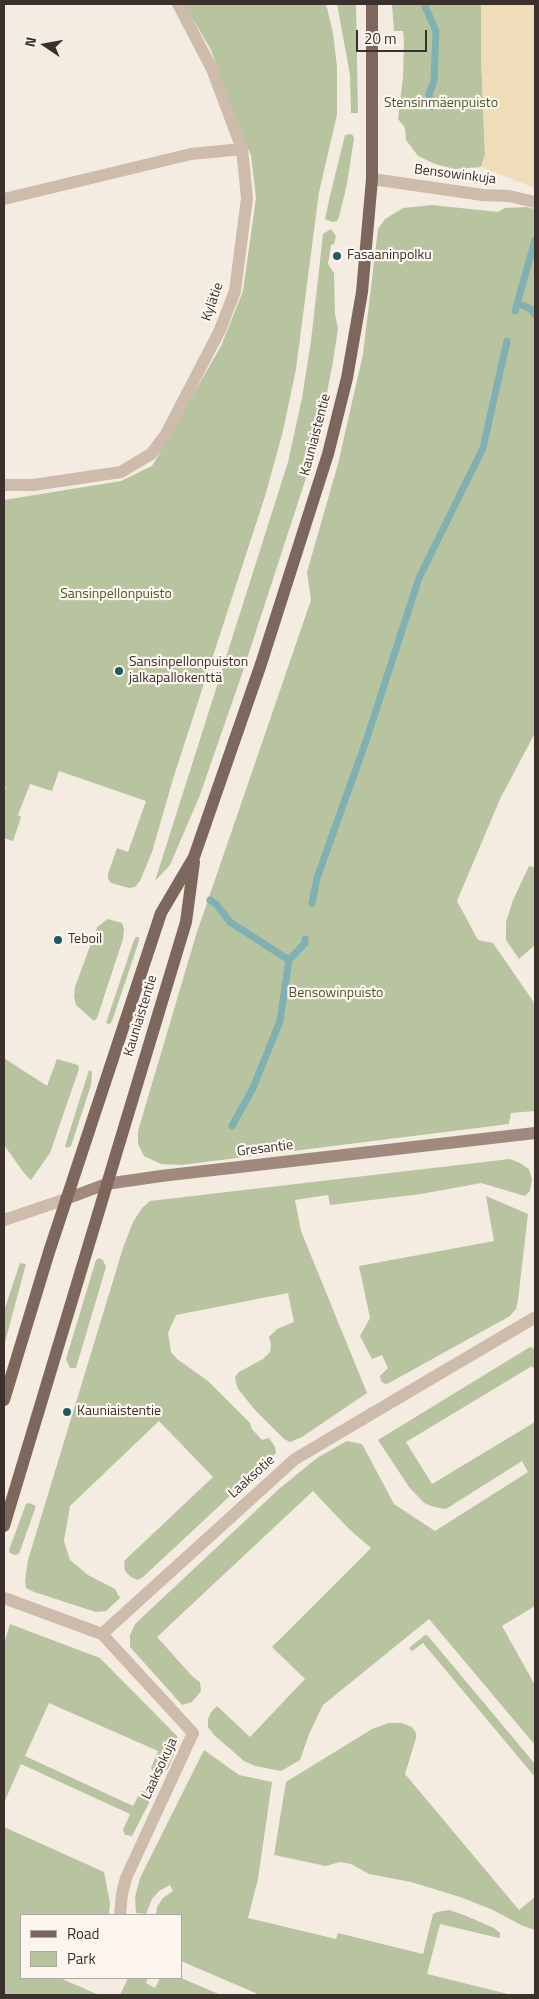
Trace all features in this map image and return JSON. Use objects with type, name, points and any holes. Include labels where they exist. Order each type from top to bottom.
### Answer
[{"type":"main road","name":"Kauniaistentie","points":[[4,1400],[66,1199],[161,913],[194,857],[261,664],[328,454],[346,378],[362,292],[372,179],[372,4]]},
{"type":"main road","name":"Kauniaistentie","points":[[4,1526],[186,922],[194,857]]},
{"type":"main road","name":"Gresantie","points":[[66,1199],[106,1184],[161,1176],[535,1133]]},
{"type":"street","name":"Kylätie","points":[[4,484],[33,485],[121,472],[151,454],[166,434],[220,330],[234,291],[247,198],[242,149],[212,69],[178,4]]},
{"type":"street","points":[[4,200],[191,154],[242,149]]},
{"type":"street","name":"Bensowinkuja","points":[[372,179],[483,195],[509,196],[535,202]]},
{"type":"street","name":"Gresantie","points":[[4,1220],[66,1199]]},
{"type":"street","name":"Laaksotie","points":[[102,1634],[295,1458],[535,1315]]},
{"type":"street","points":[[4,1598],[102,1634]]},
{"type":"street","name":"Laaksokuja","points":[[102,1634],[193,1732],[126,1878],[120,1914]]},
{"type":"green space","name":"Sansinpellonpuisto","points":[[184,4],[326,4],[333,33],[337,67],[337,115],[319,192],[296,369],[283,431],[266,493],[173,779],[152,852],[140,881],[135,887],[129,888],[111,883],[108,879],[108,874],[117,848],[128,852],[146,801],[59,771],[52,791],[30,784],[18,815],[21,817],[13,841],[4,838],[4,790],[6,789],[4,784],[4,500],[121,481],[152,466],[221,346],[243,291],[256,198],[251,155],[240,132],[211,50]]},
{"type":"green space","points":[[337,4],[356,4],[358,113],[351,113],[350,75]]},
{"type":"green space","name":"Stensinmäenpuisto","points":[[392,4],[481,4],[485,155],[481,167],[455,169],[435,164],[418,156],[406,140],[405,128],[398,119],[403,77],[404,40],[403,31],[394,31]]},
{"type":"green space","points":[[352,134],[354,138],[347,184],[339,217],[337,221],[332,222],[325,219],[330,196],[345,135]]},
{"type":"green space","name":"Bensowinpuisto","points":[[432,205],[498,212],[505,208],[527,207],[535,209],[535,733],[500,799],[457,901],[478,940],[493,943],[533,1001],[535,1008],[535,1111],[511,1113],[509,1124],[181,1165],[161,1164],[144,1156],[138,1144],[138,1131],[196,935],[311,600],[307,572],[338,464],[363,354],[378,229],[385,219],[403,208]]},
{"type":"green space","points":[[331,229],[336,236],[334,244],[331,245],[328,264],[334,273],[335,314],[338,329],[321,423],[305,481],[200,795],[170,865],[155,881],[288,462],[302,398],[311,341],[323,234]]},
{"type":"green space","points":[[529,866],[535,868],[535,945],[519,959],[506,940],[506,922],[513,900]]},
{"type":"green space","points":[[108,919],[122,923],[124,929],[123,939],[97,1018],[94,1021],[76,1005],[74,997],[75,987],[97,927]]},
{"type":"green space","points":[[136,937],[139,937],[139,941],[112,1021],[110,1024],[106,1023],[134,940]]},
{"type":"green space","points":[[4,1058],[47,1086],[57,1059],[78,1065],[79,1069],[50,1153],[31,1180],[4,1145]]},
{"type":"green space","points":[[89,1070],[92,1072],[91,1085],[71,1146],[67,1148],[65,1146]]},
{"type":"green space","points":[[510,1159],[529,1169],[532,1179],[530,1191],[525,1196],[481,1183],[421,1194],[330,1205],[328,1195],[295,1200],[301,1231],[367,1393],[302,1437],[290,1442],[284,1439],[255,1410],[238,1389],[235,1377],[239,1372],[263,1359],[270,1352],[269,1337],[277,1329],[294,1322],[288,1293],[176,1315],[168,1333],[171,1352],[177,1359],[208,1381],[250,1423],[252,1429],[262,1440],[269,1438],[275,1447],[276,1453],[142,1578],[137,1580],[125,1571],[124,1561],[213,1477],[159,1421],[70,1506],[64,1541],[70,1560],[88,1575],[115,1589],[120,1598],[106,1611],[96,1612],[26,1588],[28,1560],[123,1248],[133,1222],[142,1208],[150,1201]]},
{"type":"green space","points":[[486,1196],[528,1214],[516,1309],[510,1316],[385,1384],[381,1381],[380,1376],[388,1368],[382,1355],[372,1359],[360,1336],[370,1318],[359,1266],[494,1241]]},
{"type":"green space","points":[[99,1258],[103,1260],[106,1267],[76,1368],[70,1368],[66,1359],[96,1260]]},
{"type":"green space","points":[[20,1263],[26,1264],[4,1346],[4,1311]]},
{"type":"green space","points":[[530,1347],[535,1349],[535,1371],[532,1366],[406,1442],[432,1484],[535,1422],[535,1606],[502,1626],[535,1685],[535,1745],[429,1619],[323,1705],[309,1734],[300,1760],[281,1771],[255,1766],[244,1761],[214,1735],[208,1727],[208,1719],[211,1712],[217,1706],[250,1737],[305,1679],[272,1647],[371,1548],[349,1529],[313,1491],[157,1637],[192,1676],[200,1682],[201,1691],[192,1702],[182,1705],[130,1647],[130,1635],[135,1624],[280,1488],[317,1458],[347,1441],[362,1444],[394,1504],[435,1531],[528,1472],[522,1461],[446,1509],[434,1507],[424,1503],[409,1487],[378,1440]]},
{"type":"green space","points":[[29,1503],[36,1506],[19,1554],[14,1555],[9,1550],[26,1504]]},
{"type":"green space","points":[[10,1624],[100,1658],[177,1736],[178,1744],[168,1769],[158,1772],[153,1771],[151,1768],[158,1751],[49,1703],[25,1756],[133,1806],[141,1791],[146,1792],[150,1801],[132,1836],[125,1835],[123,1830],[130,1814],[21,1764],[4,1803],[4,1644]]},
{"type":"green space","points":[[425,1635],[428,1636],[535,1764],[535,1777],[423,1643],[412,1651],[409,1648]]},
{"type":"green space","points":[[389,1723],[402,1723],[412,1727],[416,1733],[416,1738],[405,1774],[519,1910],[535,1897],[535,1930],[460,1897],[411,1882],[369,1874],[351,1864],[340,1862],[326,1866],[274,1855],[286,1782],[372,1729]]},
{"type":"green space","points":[[204,1750],[239,1775],[272,1782],[258,1879],[248,1918],[336,1939],[338,1933],[423,1954],[433,1914],[449,1910],[494,1928],[500,1933],[500,1937],[440,1924],[427,1974],[512,1995],[260,1995],[182,1961],[182,1914],[156,1914],[157,1907],[163,1898],[173,1891],[170,1885],[159,1891],[152,1899],[146,1914],[136,1913],[135,1897],[140,1878]]},
{"type":"green space","points":[[4,1827],[104,1872],[110,1903],[109,1914],[20,1914],[20,1979],[62,1979],[99,1995],[4,1995]]},
{"type":"green space","points":[[182,1978],[221,1995],[120,1995],[128,1979],[148,1979],[146,1983],[155,1988],[160,1979]]},
{"type":"sand","points":[[481,4],[535,4],[535,188],[481,167],[485,155]]},
{"type":"waterway","points":[[424,4],[436,31],[434,81],[429,94],[432,107]]},
{"type":"waterway","points":[[515,311],[535,240]]},
{"type":"waterway","points":[[517,303],[531,309],[535,315]]},
{"type":"waterway","points":[[312,903],[317,878],[366,741],[419,578],[483,448],[507,341]]},
{"type":"waterway","points":[[210,900],[216,904],[230,922],[289,960]]},
{"type":"waterway","points":[[232,1126],[253,1088],[280,1021],[289,960],[305,943],[305,939]]},
{"type":"place","name":"Fasaaninpolku","points":[[337,256]]},
{"type":"place","name":"Sansinpellonpuiston jalkapallokenttä","points":[[119,671]]},
{"type":"place","name":"Teboil","points":[[58,940]]},
{"type":"place","name":"Kauniaistentie","points":[[67,1412]]}]
